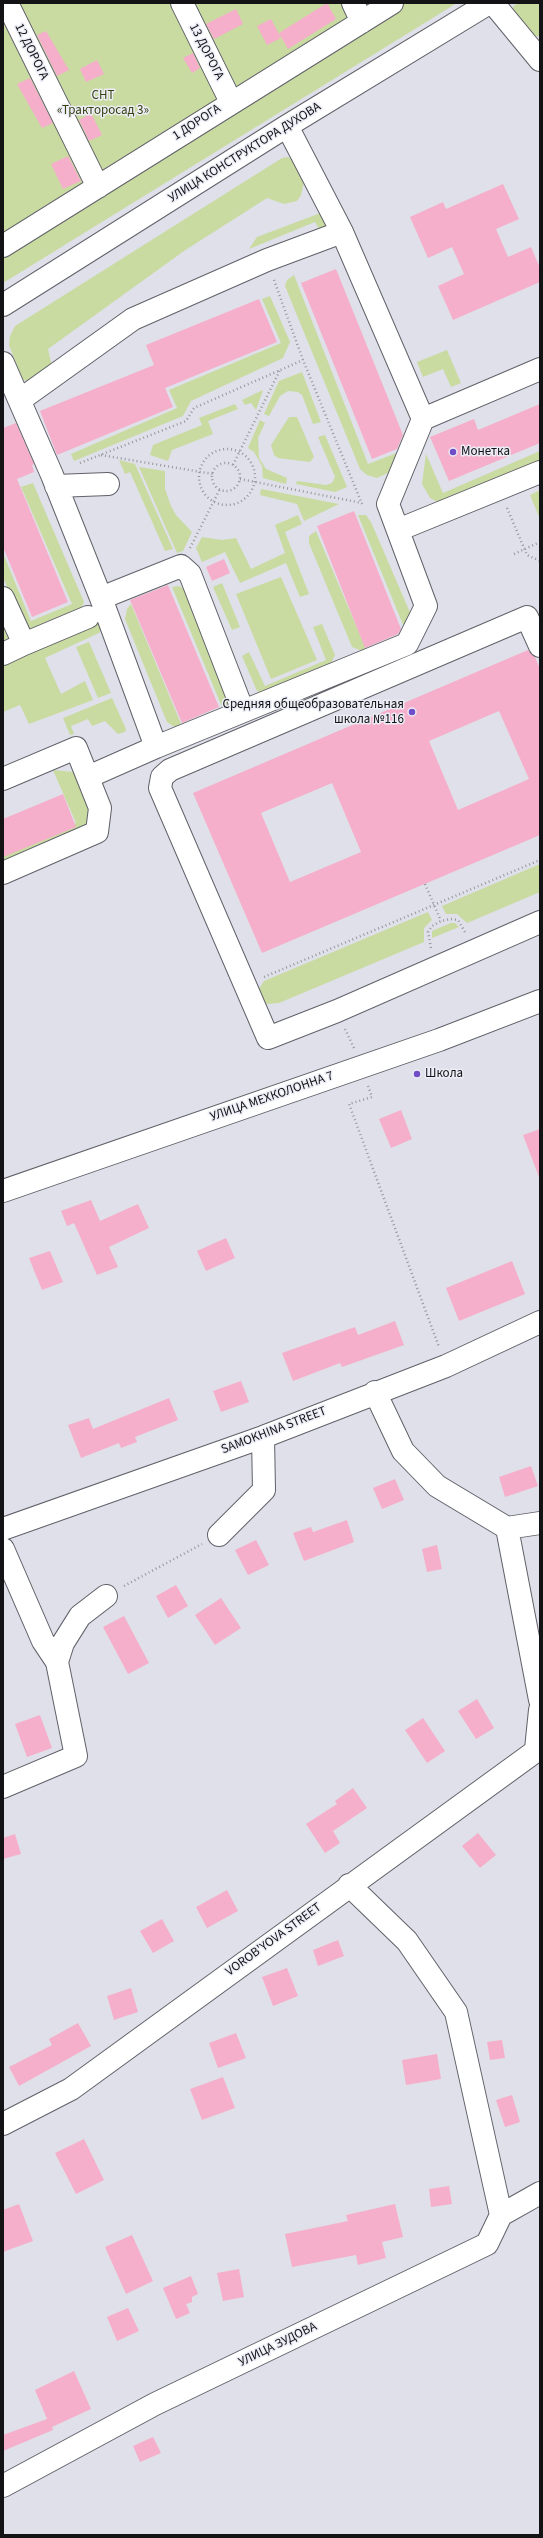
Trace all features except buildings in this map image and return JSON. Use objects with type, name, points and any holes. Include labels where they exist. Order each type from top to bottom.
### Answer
[{"type":"street","name":"12 ДОРОГА","points":[[7,3],[98,187]]},
{"type":"street","name":"13 ДОРОГА","points":[[182,3],[231,102]]},
{"type":"street","points":[[353,3],[362,22]]},
{"type":"street","name":"1 ДОРОГА","points":[[3,246],[231,102],[392,3]]},
{"type":"street","name":"УЛИЦА КОНСТРУКТОРА ДУХОВА","points":[[3,305],[287,126],[489,3]]},
{"type":"street","points":[[493,3],[540,60]]},
{"type":"street","points":[[287,126],[342,232],[423,419]]},
{"type":"street","points":[[20,400],[134,319],[267,260],[342,232]]},
{"type":"street","points":[[3,363],[54,481],[101,598],[156,747]]},
{"type":"street","points":[[88,777],[156,747],[407,644],[426,606],[388,504],[423,419],[540,369]]},
{"type":"street","points":[[398,530],[540,472]]},
{"type":"street","points":[[54,481],[108,484]]},
{"type":"street","points":[[101,598],[181,566],[190,574],[243,711]]},
{"type":"street","points":[[3,598],[24,644]]},
{"type":"street","points":[[3,654],[88,617]]},
{"type":"street","points":[[540,646],[527,617],[170,770],[162,777],[160,788],[268,1038],[337,1011],[540,922]]},
{"type":"street","points":[[3,779],[76,748],[100,808],[97,832],[3,873]]},
{"type":"street","name":"УЛИЦА МЕХКОЛОННА 7","points":[[3,1191],[439,1040],[540,1000]]},
{"type":"street","name":"SAMOKHINA STREET","points":[[3,1529],[263,1437],[375,1392],[446,1366],[540,1322]]},
{"type":"street","points":[[375,1392],[403,1451],[437,1486],[507,1528],[540,1522]]},
{"type":"street","points":[[219,1535],[264,1490],[263,1437]]},
{"type":"street","points":[[507,1528],[540,1700]]},
{"type":"street","points":[[3,1549],[43,1641],[57,1662],[76,1756],[3,1787]]},
{"type":"street","points":[[57,1662],[63,1643],[80,1616],[106,1596]]},
{"type":"street","points":[[538,1748],[540,1710]]},
{"type":"street","name":"VOROB'YOVA STREET","points":[[3,2124],[71,2088],[538,1748]]},
{"type":"street","points":[[349,1885],[407,1941],[456,2012],[500,2215],[540,2193]]},
{"type":"street","name":"УЛИЦА ЗУДОВА","points":[[3,2486],[155,2404],[487,2244],[500,2215]]},
{"type":"path","points":[[240,479],[362,504],[303,360],[267,260]]},
{"type":"path","points":[[54,481],[101,455],[186,421],[194,408],[303,360]]},
{"type":"path","points":[[233,465],[280,369]]},
{"type":"path","points":[[223,450],[239,452],[252,465],[255,482],[247,498],[240,502],[223,505],[214,502],[202,490],[199,482],[200,472],[205,461],[215,452],[223,450]]},
{"type":"path","points":[[101,455],[213,474]]},
{"type":"path","points":[[219,465],[233,465],[238,469],[240,479],[233,490],[220,490],[213,482],[213,474],[219,465]]},
{"type":"path","points":[[181,566],[220,490]]},
{"type":"path","points":[[506,505],[527,555],[540,561]]},
{"type":"path","points":[[514,554],[540,542]]},
{"type":"path","points":[[245,985],[540,860]]},
{"type":"path","points":[[425,884],[441,921]]},
{"type":"path","points":[[428,941],[428,932],[432,926],[441,921],[451,919],[458,920],[463,928]]},
{"type":"path","points":[[366,1082],[372,1097],[349,1104],[446,1366]]},
{"type":"path","points":[[106,1596],[219,1535]]},
{"type":"green space","name":"СНТ «Тракторосад 3»","points":[[3,3],[457,3],[3,283]]},
{"type":"green space","points":[[519,3],[540,3],[540,37],[532,35],[515,16],[513,6]]},
{"type":"green space","points":[[288,157],[293,160],[304,182],[301,195],[297,201],[284,204],[267,198],[184,251],[48,349],[52,366],[29,382],[22,379],[9,345],[10,336],[15,326],[282,158]]},
{"type":"green space","points":[[323,212],[330,226],[320,231],[315,222],[249,249],[257,237]]},
{"type":"green space","points":[[294,275],[368,464],[402,451],[392,471],[377,478],[367,475],[360,469],[285,286],[287,280]]},
{"type":"green space","points":[[270,296],[290,342],[283,358],[191,401],[183,416],[74,461],[71,454],[177,408],[169,390],[281,343],[262,299]]},
{"type":"green space","points":[[447,350],[461,383],[451,387],[443,369],[423,377],[417,362]]},
{"type":"green space","points":[[302,372],[321,422],[313,424],[302,395],[298,392],[288,391],[280,396],[269,416],[264,414],[279,381]]},
{"type":"green space","points":[[263,390],[256,410],[251,403],[245,405],[242,400]]},
{"type":"green space","points":[[235,404],[238,409],[208,421],[213,434],[172,450],[168,461],[150,455],[153,445],[202,425],[199,418]]},
{"type":"green space","points":[[289,417],[297,417],[314,457],[310,462],[278,458],[274,455],[271,445]]},
{"type":"green space","points":[[260,420],[265,423],[258,438],[259,458],[266,469],[287,478],[286,484],[263,478],[262,466],[254,452],[248,448]]},
{"type":"green space","points":[[325,435],[347,487],[335,492],[296,484],[297,481],[326,485],[332,483],[335,477],[318,437]]},
{"type":"green space","points":[[540,451],[540,462],[441,504],[430,498],[422,484],[426,454],[443,493]]},
{"type":"green space","points":[[119,460],[135,464],[173,549],[165,551],[130,472],[125,474]]},
{"type":"green space","points":[[139,467],[165,471],[165,489],[171,506],[176,515],[192,532],[183,551],[177,553]]},
{"type":"green space","points":[[33,483],[84,602],[80,611],[34,630],[23,625],[3,577],[3,553],[31,621],[72,604],[21,487]]},
{"type":"green space","points":[[261,489],[339,504],[304,521],[297,504],[260,495]]},
{"type":"green space","points":[[540,490],[540,519],[530,495]]},
{"type":"green space","points":[[298,515],[302,524],[285,532],[309,594],[300,597],[286,563],[240,583],[225,552],[202,562],[196,548],[202,537],[222,540],[236,538],[251,569],[285,553],[275,525]]},
{"type":"green space","points":[[358,515],[366,515],[371,522],[412,617],[406,632]]},
{"type":"green space","points":[[316,531],[366,649],[362,651],[352,647],[309,543],[309,536]]},
{"type":"green space","points":[[281,577],[317,660],[271,679],[236,594]]},
{"type":"green space","points":[[222,583],[240,627],[232,630],[213,587]]},
{"type":"green space","points":[[178,586],[184,588],[229,704],[222,707],[172,587]]},
{"type":"green space","points":[[131,604],[182,726],[176,728],[167,722],[125,619],[127,609]]},
{"type":"green space","points":[[98,613],[102,628],[99,633],[45,658],[61,694],[85,681],[93,700],[29,724],[20,705],[3,712],[3,660],[6,649],[3,640],[3,620],[18,654]]},
{"type":"green space","points":[[322,624],[335,655],[330,665],[261,693],[257,691],[242,656],[249,652],[265,686],[326,660],[313,627]]},
{"type":"green space","points":[[89,642],[111,693],[98,698],[76,647]]},
{"type":"green space","points":[[112,698],[126,729],[125,732],[118,734],[105,721],[92,726],[88,719],[71,726],[74,734],[70,735],[63,718]]},
{"type":"green space","points":[[53,770],[74,772],[93,811],[93,827],[3,868],[3,856],[76,823]]},
{"type":"green space","points":[[540,864],[540,892],[467,923],[457,914],[446,914],[442,906]]},
{"type":"green space","points":[[428,912],[432,920],[424,928],[424,942],[279,1003],[267,1004],[260,1000],[256,993],[264,981]]},
{"type":"green space","points":[[451,923],[455,923],[459,927],[432,938],[432,931]]},
{"type":"place","name":"Монетка","points":[[453,452]]},
{"type":"place","name":"Средняя общеобразовательная школа №116","points":[[412,712]]},
{"type":"place","name":"Школа","points":[[417,1074]]}]
